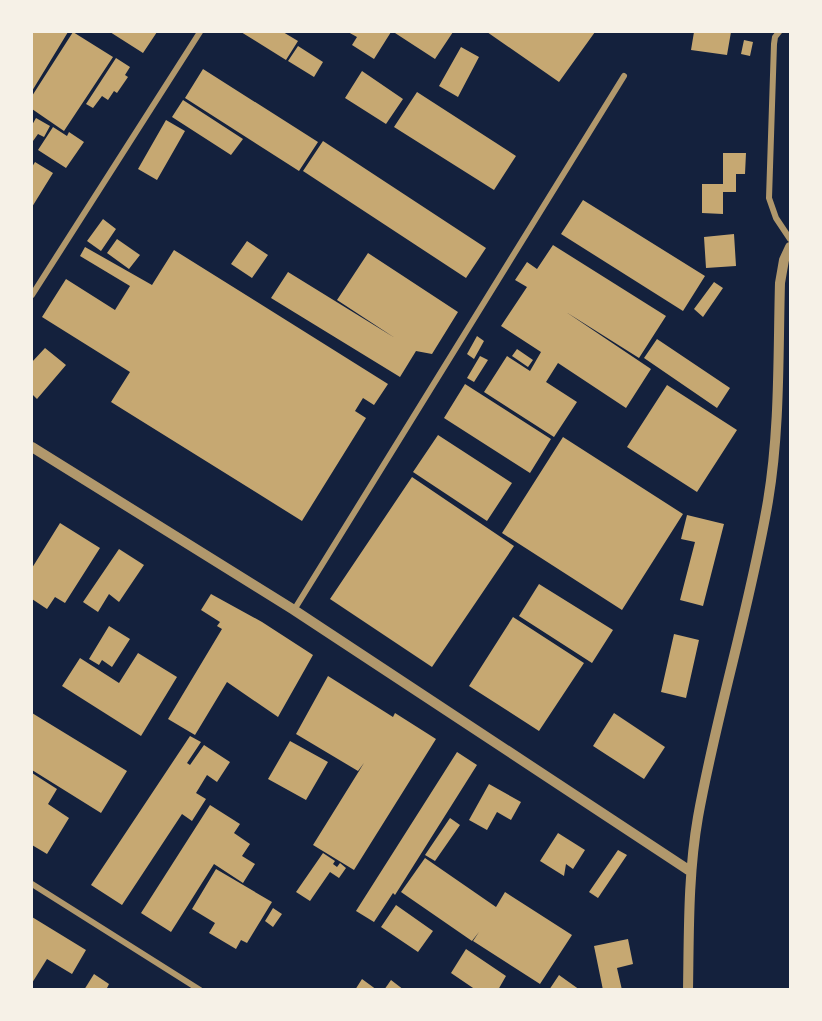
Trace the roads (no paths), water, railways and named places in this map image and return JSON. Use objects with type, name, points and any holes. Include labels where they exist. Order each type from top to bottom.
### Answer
[{"type":"street","points":[[32,295],[200,32]]},
{"type":"street","points":[[779,32],[774,44],[769,198],[776,218],[790,239]]},
{"type":"street","points":[[294,610],[624,76]]},
{"type":"street","points":[[688,990],[690,871],[698,818],[719,717],[768,498],[775,444],[780,283],[784,260],[790,247]]},
{"type":"street","points":[[32,447],[294,610],[690,871]]},
{"type":"street","points":[[32,884],[200,990]]}]
